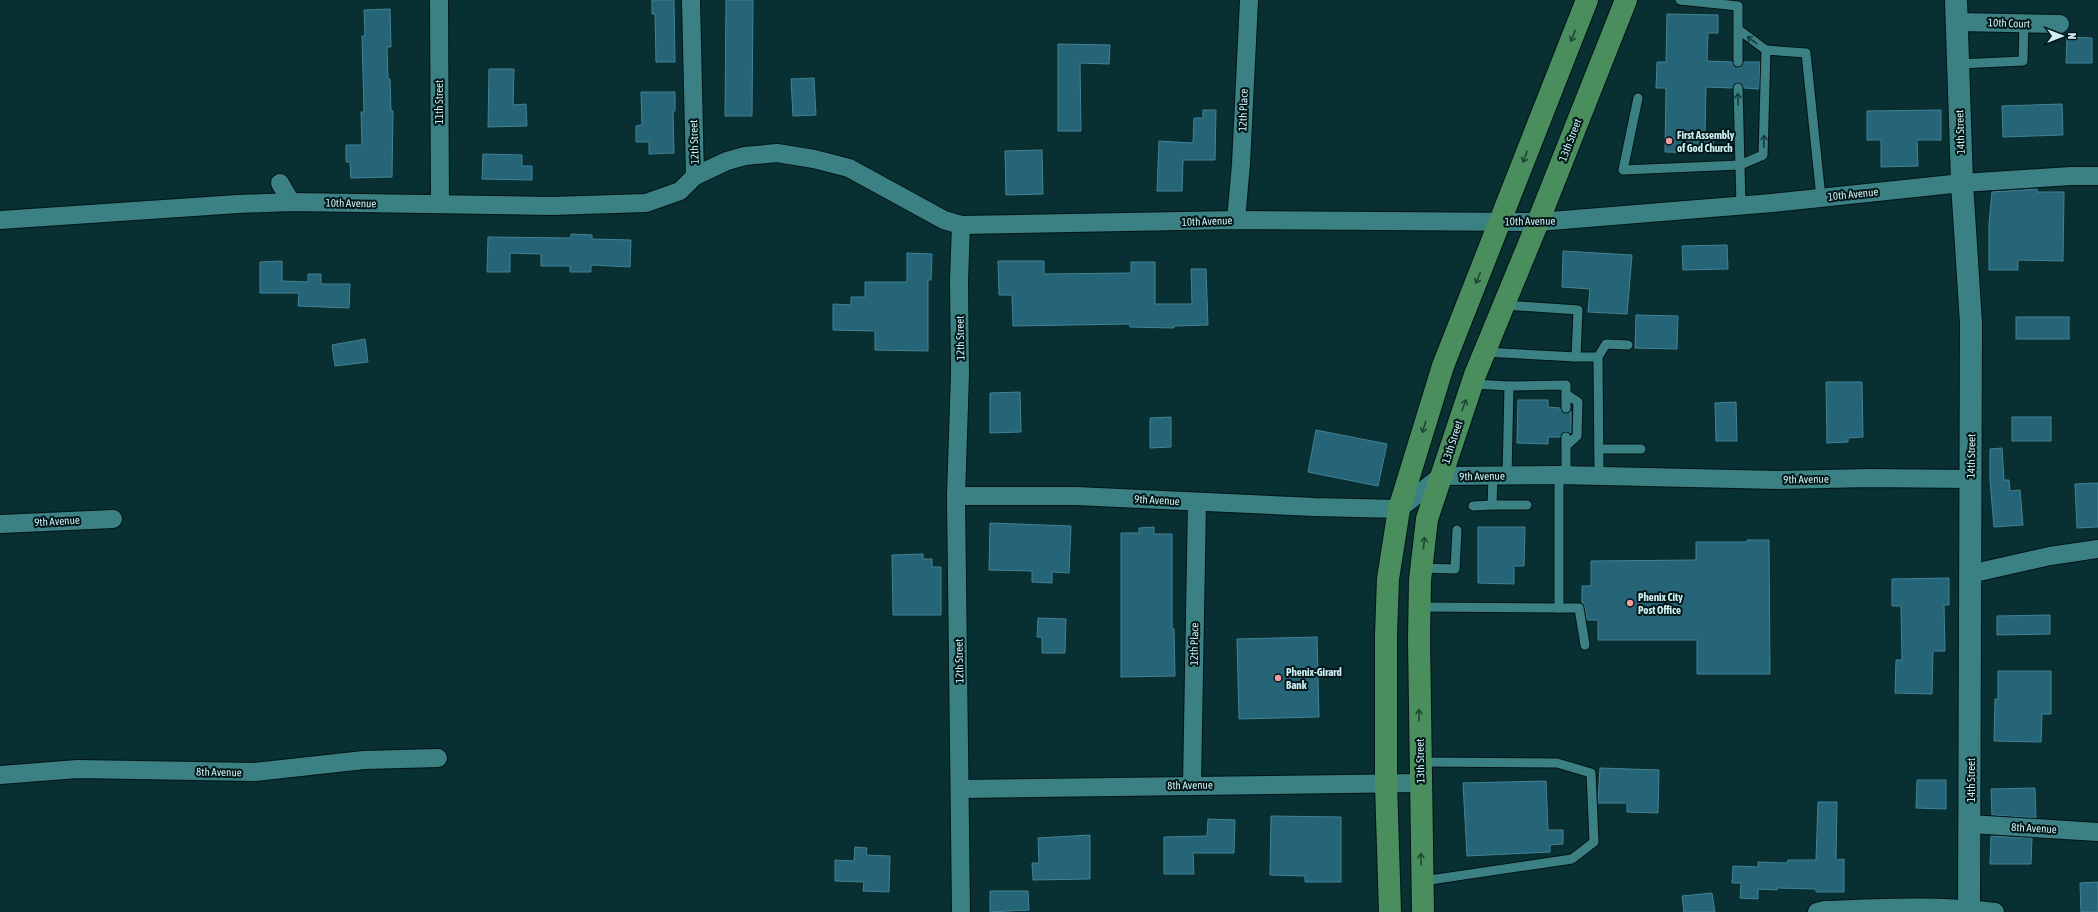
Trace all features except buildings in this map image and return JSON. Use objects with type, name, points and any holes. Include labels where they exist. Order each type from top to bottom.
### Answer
[{"type":"main road","points":[[1390,912],[1386,784],[1386,619],[1388,579],[1399,508],[1443,366],[1587,0]]},
{"type":"main road","name":"13th Street","points":[[1423,912],[1421,881],[1420,783],[1420,607],[1421,568],[1427,519],[1484,352],[1538,222],[1626,0]]},
{"type":"street","name":"11th Street","points":[[439,0],[440,204]]},
{"type":"street","name":"12th Street","points":[[691,0],[695,176],[727,161],[745,156],[777,153],[814,159],[849,168],[938,217],[961,225],[959,281],[960,374],[956,496],[961,789],[961,912]]},
{"type":"street","name":"12th Place","points":[[1236,220],[1241,164],[1249,0]]},
{"type":"street","name":"14th Street","points":[[1956,0],[1958,22],[1962,183],[1971,323],[1969,910]]},
{"type":"street","name":"10th Court","points":[[1958,22],[2060,24]]},
{"type":"street","name":"10th Avenue","points":[[0,220],[238,204],[291,202],[606,206],[646,203],[680,191],[695,176]]},
{"type":"street","name":"10th Avenue","points":[[961,225],[1236,220],[1538,222],[1741,206],[1962,183],[2071,176],[2098,176]]},
{"type":"street","points":[[280,183],[291,202]]},
{"type":"street","name":"9th Avenue","points":[[1441,476],[1599,475],[1779,480],[1869,478],[1971,479]]},
{"type":"street","points":[[1399,508],[1441,476]]},
{"type":"street","name":"9th Avenue","points":[[956,496],[1076,496],[1197,502],[1399,508]]},
{"type":"street","name":"12th Place","points":[[1192,785],[1197,502]]},
{"type":"street","name":"9th Avenue","points":[[0,524],[113,519]]},
{"type":"street","points":[[1970,574],[2050,556],[2098,549]]},
{"type":"street","name":"8th Avenue","points":[[0,775],[78,769],[255,772],[289,767],[364,760],[438,758]]},
{"type":"street","name":"8th Avenue","points":[[961,789],[1420,783]]},
{"type":"street","name":"8th Avenue","points":[[1970,824],[2098,832]]},
{"type":"street","points":[[1816,912],[1825,910],[1899,907],[1995,912]]},
{"type":"lane","points":[[1680,0],[1738,6],[1738,62]]},
{"type":"lane","points":[[1958,64],[2023,61],[2024,23]]},
{"type":"lane","points":[[1738,30],[1766,50],[1806,53],[1821,198]]},
{"type":"lane","points":[[1638,98],[1623,170],[1740,165],[1763,155],[1766,50]]},
{"type":"lane","points":[[1738,88],[1741,206]]},
{"type":"lane","points":[[1504,305],[1578,310],[1576,357]]},
{"type":"lane","points":[[1599,475],[1598,357],[1606,344],[1628,345]]},
{"type":"lane","points":[[1484,352],[1598,357]]},
{"type":"lane","points":[[1472,384],[1509,386],[1566,385],[1566,408]]},
{"type":"lane","points":[[1492,505],[1500,476],[1509,386]]},
{"type":"lane","points":[[1559,608],[1563,475],[1566,441],[1577,436],[1578,402],[1566,394]]},
{"type":"lane","points":[[1599,449],[1641,450]]},
{"type":"lane","points":[[1473,506],[1527,505]]},
{"type":"lane","points":[[1421,568],[1455,569],[1457,530]]},
{"type":"lane","points":[[1420,607],[1579,608],[1585,645]]},
{"type":"lane","points":[[1420,762],[1557,763],[1591,773],[1594,842],[1572,859],[1421,881]]},
{"type":"place","name":"First Assembly of God Church","points":[[1669,141]]},
{"type":"place","name":"Phenix City Post Office","points":[[1630,603]]},
{"type":"place","name":"Phenix-Girard Bank","points":[[1278,678]]}]
